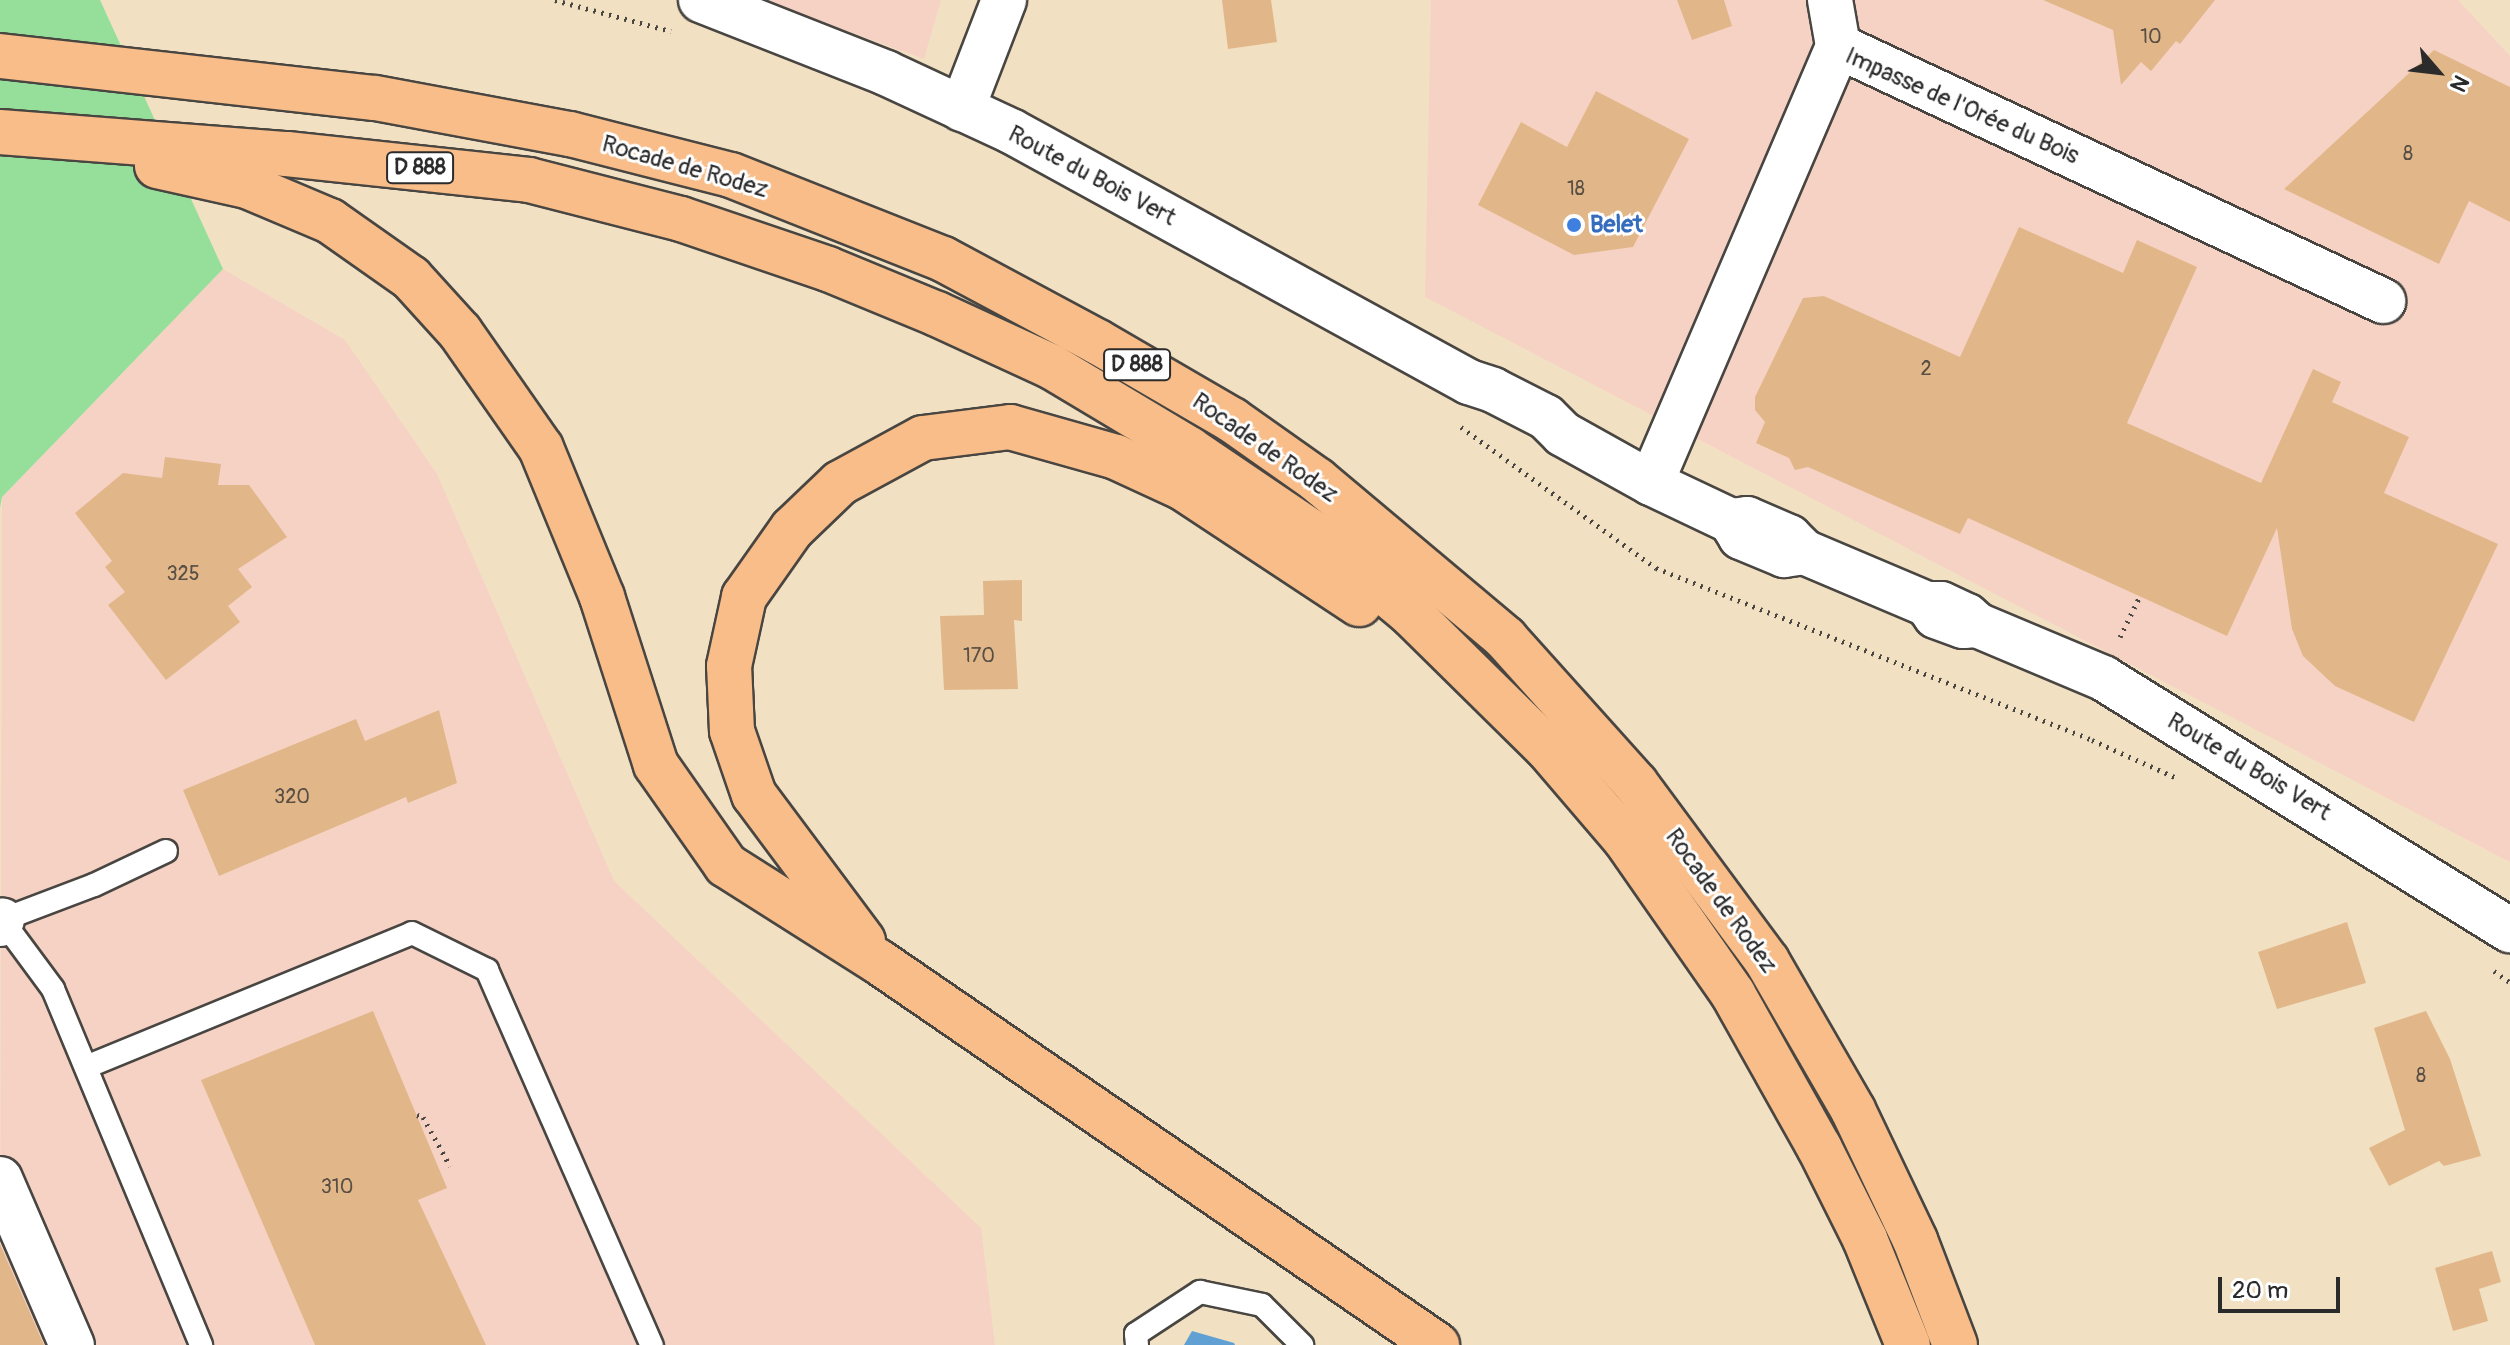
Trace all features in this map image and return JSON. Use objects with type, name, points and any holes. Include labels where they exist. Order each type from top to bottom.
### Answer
[{"type":"highway","name":"Rocade de Rodez","points":[[0,56],[375,98],[570,134],[731,175],[943,259],[1098,342],[1232,420],[1317,480],[1505,638],[1636,784],[1767,961],[1853,1110],[1915,1240],[1955,1345]]},
{"type":"highway","name":"Rocade de Rodez","points":[[0,132],[287,154],[529,180],[681,219],[828,269],[1052,367],[1189,449],[1316,535],[1411,614],[1547,748],[1625,839],[1733,994],[1819,1147],[1865,1239],[1908,1345]]},
{"type":"highway","points":[[0,148],[159,166],[247,186],[330,221],[411,278],[460,332],[541,448],[602,597],[656,765],[726,865],[879,962],[1392,1326],[1437,1345]]},
{"type":"highway","points":[[879,962],[754,795],[732,731],[729,666],[744,597],[792,529],[840,483],[923,438],[1010,427],[1116,457],[1183,488],[1380,618],[1477,704],[1589,832],[1664,931],[1752,1065],[1819,1147]]},
{"type":"highway","points":[[1915,1240],[1977,1324],[1985,1345]]},
{"type":"street","name":"Route du Bois Vert","points":[[701,0],[886,73],[1011,131],[1469,382],[1488,401],[1548,434],[1563,434],[1651,483],[1731,521],[1741,537],[1784,555],[1804,552],[1927,604],[1936,616],[1963,626],[1977,625],[2103,678],[2510,930]]},
{"type":"street","points":[[962,109],[1004,0]]},
{"type":"street","points":[[1830,0],[1838,46]]},
{"type":"street","name":"Impasse de l'Orée du Bois","points":[[1651,483],[1838,46],[2383,301]]},
{"type":"street","points":[[0,1179],[72,1345]]},
{"type":"lane","points":[[166,851],[94,885],[1,922],[53,989],[201,1345]]},
{"type":"lane","points":[[86,1067],[412,933],[487,970],[652,1345]]},
{"type":"lane","points":[[1137,1345],[1136,1334],[1200,1292],[1262,1305],[1302,1345]]},
{"type":"path","points":[[2120,637],[2140,596]]},
{"type":"path","points":[[417,1115],[423,1117],[450,1166]]},
{"type":"shaded area","points":[[762,0],[941,0],[924,59]]},
{"type":"shaded area","points":[[1431,0],[2458,0],[2510,56],[2510,862],[1425,297]]},
{"type":"shaded area","points":[[223,269],[345,340],[437,474],[614,881],[981,1228],[995,1345],[0,1345],[2,497]]},
{"type":"green space","points":[[0,0],[100,0],[223,269],[2,497],[0,508]]},
{"type":"water","points":[[1192,1331],[1234,1343],[1235,1345],[1184,1345]]},
{"type":"building","points":[[1222,0],[1271,0],[1277,42],[1228,49]]},
{"type":"building","points":[[1677,0],[1724,0],[1732,26],[1692,40]]},
{"type":"building","points":[[2043,0],[2215,0],[2180,44],[2176,41],[2151,71],[2141,62],[2121,85],[2113,30]]},
{"type":"building","points":[[2434,50],[2510,87],[2510,222],[2469,201],[2439,264],[2284,189]]},
{"type":"building","points":[[1596,91],[1689,139],[1633,247],[1574,255],[1478,205],[1521,122],[1567,147]]},
{"type":"building","points":[[2019,227],[2123,273],[2137,240],[2197,267],[2127,423],[2261,483],[2313,369],[2341,382],[2332,402],[2409,437],[2384,493],[2498,544],[2414,722],[2335,686],[2303,656],[2292,629],[2277,528],[2227,636],[1968,518],[1960,534],[1808,467],[1795,470],[1789,458],[1756,443],[1765,422],[1755,410],[1755,397],[1803,298],[1824,296],[1960,357]]},
{"type":"building","points":[[165,457],[221,464],[218,485],[249,485],[287,537],[238,569],[252,587],[228,606],[240,622],[166,680],[108,605],[125,592],[105,567],[112,561],[75,513],[123,473],[162,478]]},
{"type":"building","points":[[1022,580],[1022,621],[1014,620],[1018,689],[944,690],[940,616],[984,615],[983,581]]},
{"type":"building","points":[[439,710],[457,783],[408,803],[406,797],[219,876],[183,790],[356,719],[365,741]]},
{"type":"building","points":[[2347,922],[2366,983],[2277,1009],[2258,952]]},
{"type":"building","points":[[373,1011],[447,1188],[418,1200],[486,1345],[315,1345],[201,1080]]},
{"type":"building","points":[[2426,1011],[2450,1059],[2481,1156],[2444,1166],[2439,1161],[2389,1186],[2369,1148],[2405,1130],[2374,1028]]},
{"type":"building","points":[[0,1244],[44,1345],[0,1345]]},
{"type":"building","points":[[2492,1251],[2501,1282],[2479,1289],[2488,1321],[2453,1331],[2435,1268]]},
{"type":"place","name":"Belet","points":[[1574,225]]}]
